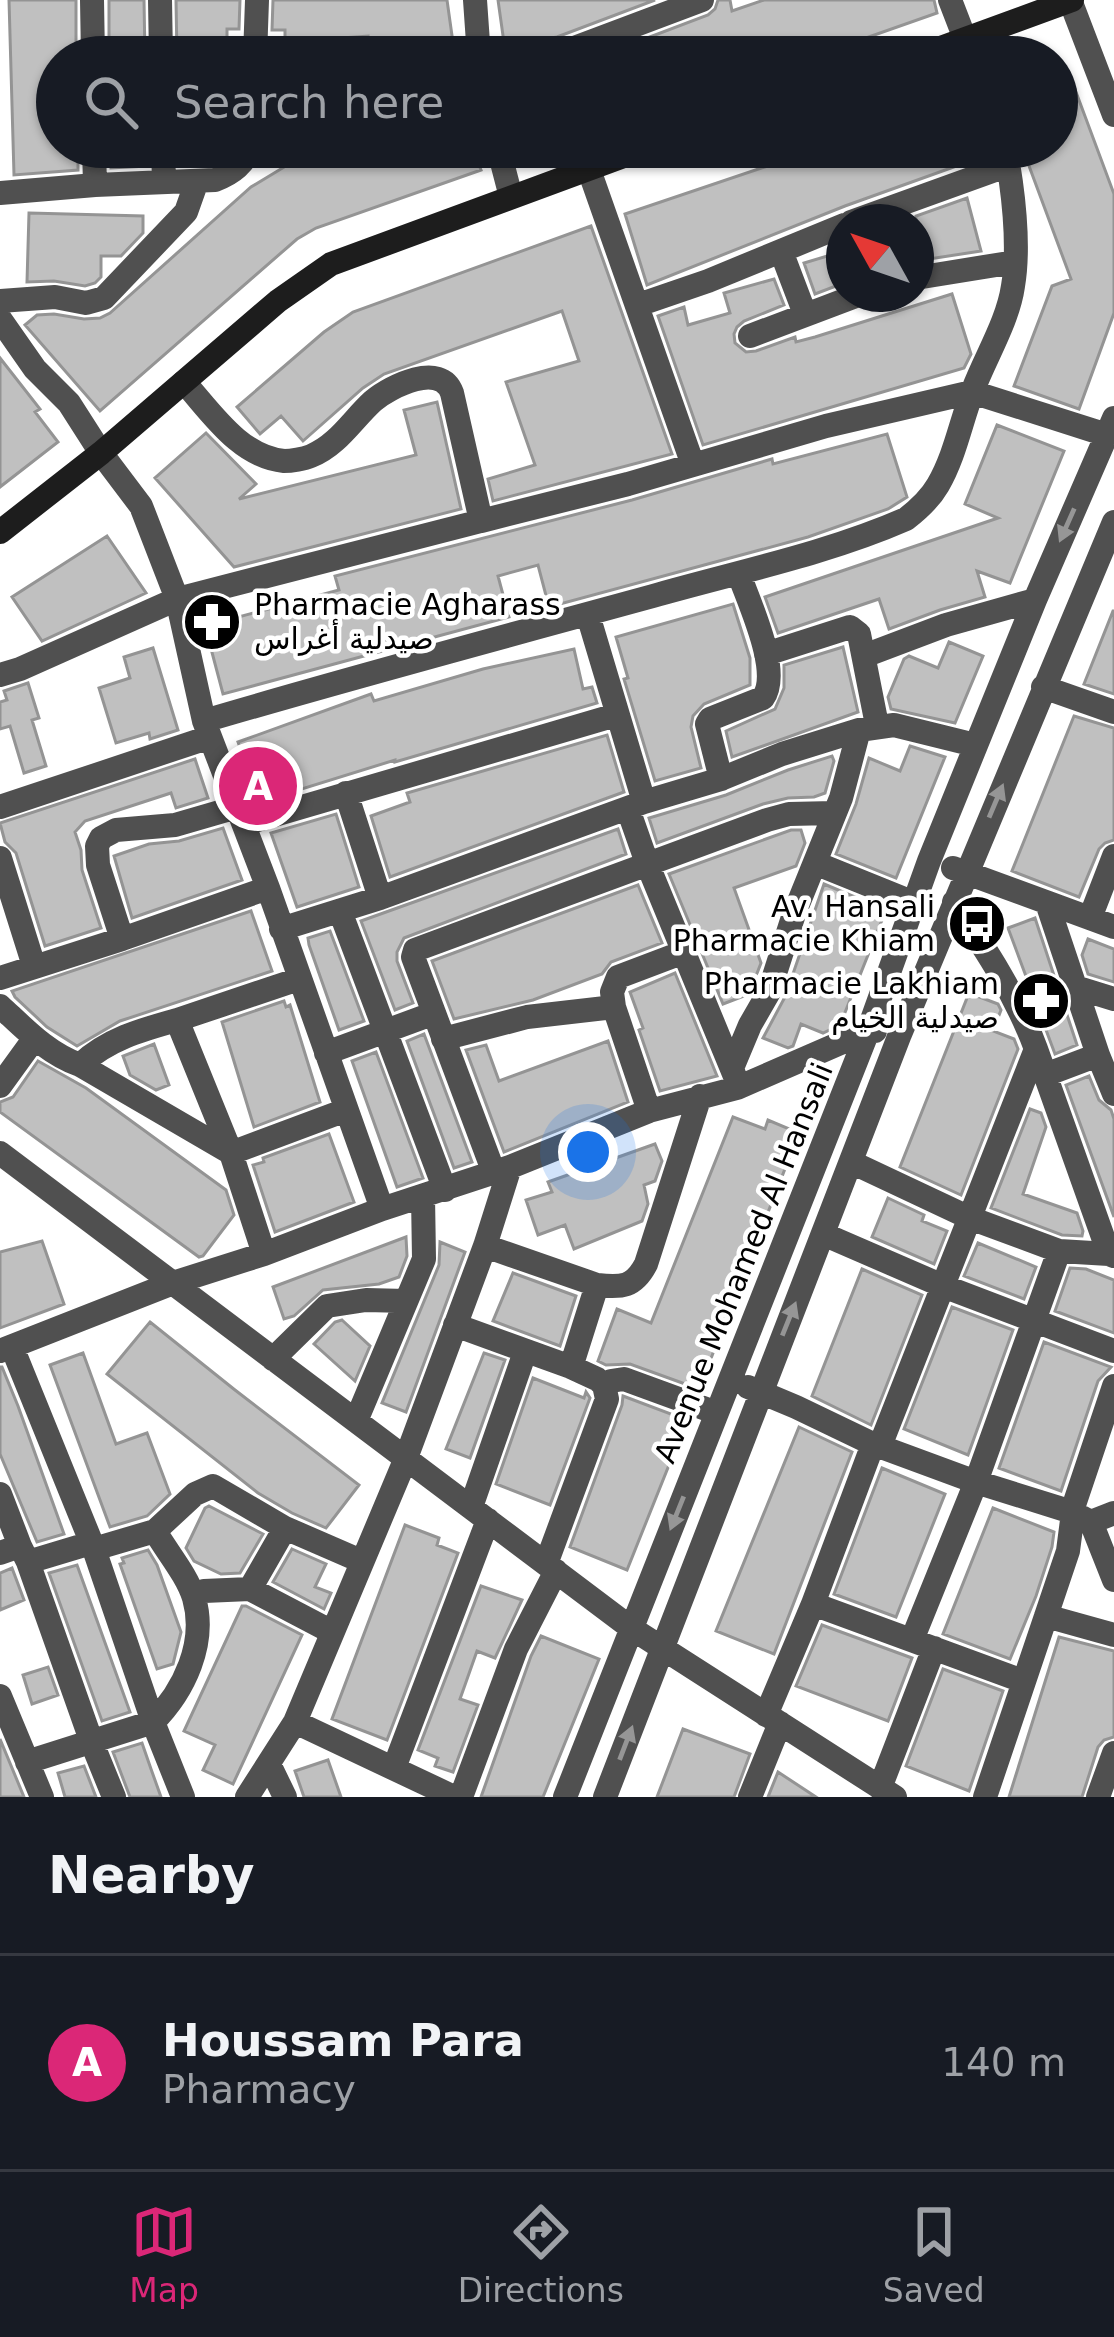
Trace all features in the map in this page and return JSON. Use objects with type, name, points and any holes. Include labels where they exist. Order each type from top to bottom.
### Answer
[{"type":"street","points":[[92,0],[93,36]]},
{"type":"street","points":[[160,0],[161,36]]},
{"type":"street","points":[[256,0],[256,36]]},
{"type":"street","points":[[475,0],[477,36]]},
{"type":"street","points":[[606,36],[702,0]]},
{"type":"street","points":[[950,0],[964,36]]},
{"type":"street","points":[[996,36],[1070,0],[1114,115]]},
{"type":"street","points":[[95,168],[95,184]]},
{"type":"street","points":[[164,168],[164,182]]},
{"type":"street","points":[[0,193],[197,181],[228,175],[238,168]]},
{"type":"street","points":[[503,168],[511,197]]},
{"type":"street","points":[[4,522],[101,453],[278,301],[332,264],[585,168]]},
{"type":"street","points":[[588,168],[692,465]]},
{"type":"street","points":[[896,204],[979,168]]},
{"type":"street","points":[[0,807],[207,729],[441,652],[739,574],[906,519],[937,487],[1009,303],[1015,262],[1008,168]]},
{"type":"street","points":[[0,301],[56,297],[86,303],[104,298],[186,212],[197,181]]},
{"type":"street","points":[[638,305],[826,233]]},
{"type":"street","points":[[781,251],[805,314]]},
{"type":"street","points":[[934,275],[1015,262]]},
{"type":"street","points":[[750,336],[826,306]]},
{"type":"street","points":[[0,319],[35,369],[69,403],[141,506],[177,599],[207,729],[382,1209]]},
{"type":"street","points":[[184,382],[230,434],[260,455],[286,462],[311,456],[335,440],[393,388],[426,377],[442,378],[452,393],[481,521]]},
{"type":"street","points":[[0,675],[177,599],[826,426],[973,392],[1110,426]]},
{"type":"street","name":"Avenue Mohamed Al Hansali","points":[[566,1797],[975,745],[1110,426]]},
{"type":"street","name":"Avenue Mohamed Al Hansali","points":[[605,1797],[900,1034],[1114,522]]},
{"type":"street","points":[[722,779],[706,724],[768,694],[770,686],[766,654],[739,574]]},
{"type":"street","points":[[864,656],[946,625],[1035,600]]},
{"type":"street","points":[[588,615],[616,715],[647,863],[735,1078]]},
{"type":"street","points":[[735,1078],[750,1025],[769,992],[794,914],[868,728],[864,656],[859,634],[850,627],[766,654]]},
{"type":"street","points":[[1043,687],[1114,712]]},
{"type":"street","points":[[122,939],[98,865],[101,838],[116,830],[240,815],[346,793],[616,715]]},
{"type":"street","points":[[281,929],[868,728],[913,728],[975,745]]},
{"type":"street","points":[[346,793],[380,898]]},
{"type":"street","points":[[248,1797],[295,1722],[406,1458],[485,1246],[502,1170],[442,1039],[413,957],[415,950],[767,820],[789,814],[834,813]]},
{"type":"street","points":[[929,861],[1102,922],[1114,856]]},
{"type":"street","points":[[0,858],[34,966]]},
{"type":"street","points":[[815,863],[914,903]]},
{"type":"street","points":[[0,978],[268,888]]},
{"type":"street","points":[[851,1162],[970,1218],[1059,1251],[1111,1255],[1022,1011],[954,902]]},
{"type":"street","points":[[1047,902],[1114,1094]]},
{"type":"street","points":[[340,911],[434,1193],[424,1259],[356,1421]]},
{"type":"street","points":[[649,1111],[612,992],[618,977],[684,952]]},
{"type":"street","points":[[80,1065],[122,1037],[298,979]]},
{"type":"street","points":[[1076,986],[1114,999]]},
{"type":"street","points":[[0,1006],[34,1039],[63,1058],[231,1153]]},
{"type":"street","points":[[442,1039],[527,1017],[614,1007]]},
{"type":"street","points":[[326,1053],[433,1013]]},
{"type":"street","points":[[177,1020],[231,1153],[265,1254]]},
{"type":"street","points":[[183,1797],[93,1546],[6,1349],[172,1283],[502,1170],[868,1030],[900,1034]]},
{"type":"street","points":[[0,1085],[34,1039]]},
{"type":"street","points":[[750,1797],[813,1604],[1036,1049]]},
{"type":"street","points":[[1045,1075],[1098,1055]]},
{"type":"street","points":[[485,1246],[597,1285],[630,1285],[642,1273],[700,1096]]},
{"type":"street","points":[[231,1153],[346,1110]]},
{"type":"street","points":[[0,1154],[631,1628],[888,1792],[923,1644],[1059,1251]]},
{"type":"street","points":[[823,1234],[1114,1351]]},
{"type":"street","points":[[571,1366],[597,1285]]},
{"type":"street","points":[[273,1359],[327,1306],[406,1301]]},
{"type":"street","points":[[295,1722],[457,1797],[551,1567],[607,1399],[604,1385],[571,1366],[455,1325]]},
{"type":"street","points":[[394,1768],[479,1514],[525,1352]]},
{"type":"street","points":[[604,1385],[624,1379],[717,1413]]},
{"type":"street","points":[[730,1380],[876,1445],[976,1482],[1092,1516]]},
{"type":"street","points":[[985,1797],[1068,1551],[1092,1516],[1112,1398]]},
{"type":"street","points":[[16,1554],[93,1546],[155,1531],[195,1493],[214,1486],[285,1528],[361,1561]]},
{"type":"street","points":[[0,1495],[16,1554],[114,1797]]},
{"type":"street","points":[[1092,1516],[1114,1580]]},
{"type":"street","points":[[250,1589],[285,1528]]},
{"type":"street","points":[[27,1762],[153,1722],[182,1685],[198,1631],[194,1595],[155,1531]]},
{"type":"street","points":[[194,1595],[250,1589],[332,1632]]},
{"type":"street","points":[[813,1604],[1023,1682]]},
{"type":"street","points":[[1046,1616],[1114,1634]]},
{"type":"street","points":[[0,1696],[42,1797]]},
{"type":"street","points":[[1098,1797],[1114,1753]]},
{"type":"street","points":[[268,1764],[285,1797]]},
{"type":"building","points":[[9,0],[76,0],[76,36],[36,36],[36,168],[78,170],[14,175]]},
{"type":"building","points":[[109,0],[144,0],[145,36],[109,36]]},
{"type":"building","points":[[176,0],[240,0],[239,29],[227,29],[227,36],[177,36]]},
{"type":"building","points":[[273,0],[447,0],[452,36],[285,36],[285,30],[272,30]]},
{"type":"building","points":[[498,0],[655,0],[560,36],[503,36]]},
{"type":"building","points":[[718,0],[730,0],[732,11],[764,0],[934,0],[937,13],[872,36],[652,36],[715,9]]},
{"type":"building","points":[[1078,97],[1114,194],[1114,313],[1079,409],[1014,386],[1052,286],[1071,279],[1030,168],[1078,168]]},
{"type":"building","points":[[282,168],[481,170],[316,228],[297,239],[100,411],[25,325],[37,315],[84,319],[110,313],[251,187]]},
{"type":"building","points":[[762,168],[951,168],[851,204],[826,204],[826,214],[647,285],[625,214]]},
{"type":"building","points":[[967,198],[981,251],[934,258],[934,210]]},
{"type":"building","points":[[29,213],[143,216],[143,233],[121,256],[101,256],[101,277],[95,283],[27,282]]},
{"type":"building","points":[[591,226],[672,454],[493,501],[488,479],[535,465],[506,382],[579,361],[562,311],[384,374],[303,441],[281,416],[260,434],[237,407],[353,312]]},
{"type":"building","points":[[826,256],[826,290],[815,294],[804,263]]},
{"type":"building","points":[[774,279],[784,305],[737,327],[735,343],[746,352],[895,312],[934,312],[934,300],[952,294],[971,354],[964,368],[703,445],[658,316],[684,307],[688,325],[730,313],[724,293]]},
{"type":"building","points":[[0,358],[40,409],[35,412],[58,442],[0,487]]},
{"type":"building","points":[[437,402],[461,509],[234,567],[155,478],[206,433],[256,484],[239,499],[416,455],[404,410]]},
{"type":"building","points":[[997,425],[1064,451],[1010,583],[977,571],[985,597],[889,629],[879,599],[778,633],[765,597],[998,518],[965,504]]},
{"type":"building","points":[[887,434],[907,497],[888,509],[808,537],[549,607],[538,565],[498,576],[509,617],[223,694],[205,626],[339,590],[335,576],[772,459],[773,464]]},
{"type":"building","points":[[107,536],[146,593],[42,641],[12,597]]},
{"type":"building","points":[[733,604],[750,658],[750,685],[704,704],[693,716],[691,727],[701,768],[655,781],[616,637]]},
{"type":"building","points":[[1114,611],[1114,694],[1084,684]]},
{"type":"building","points":[[949,642],[983,656],[955,723],[891,709],[888,697],[904,659],[909,656],[938,668]]},
{"type":"building","points":[[843,647],[858,712],[732,757],[726,731],[775,709],[784,688],[784,665]]},
{"type":"building","points":[[153,648],[178,730],[116,743],[99,688],[130,678],[124,657]]},
{"type":"building","points":[[574,649],[583,689],[592,687],[597,703],[260,802],[238,742],[371,694],[374,701]]},
{"type":"building","points":[[28,683],[39,718],[32,720],[46,766],[24,773],[10,726],[0,729],[0,702],[7,700],[4,691]]},
{"type":"building","points":[[1074,716],[1114,728],[1114,840],[1099,849],[1079,897],[1012,871]]},
{"type":"building","points":[[607,735],[624,792],[390,877],[371,816],[410,802],[407,793]]},
{"type":"building","points":[[910,746],[945,757],[896,878],[836,854],[869,758],[900,771]]},
{"type":"building","points":[[832,756],[825,793],[763,804],[657,843],[649,818]]},
{"type":"building","points":[[195,759],[208,798],[176,808],[171,793],[85,821],[75,832],[101,928],[45,946],[16,853],[5,842],[0,823]]},
{"type":"building","points":[[336,814],[359,887],[297,907],[271,833]]},
{"type":"building","points":[[223,828],[242,880],[132,918],[114,856]]},
{"type":"building","points":[[618,829],[626,854],[404,938],[397,961],[413,1003],[395,1010],[361,921]]},
{"type":"building","points":[[801,830],[805,843],[796,866],[734,888],[761,963],[749,994],[723,1004],[669,874]]},
{"type":"building","points":[[824,884],[886,910],[840,1025],[823,1033],[801,1024],[788,1048],[763,1038],[785,997]]},
{"type":"building","points":[[638,885],[662,943],[611,962],[602,974],[533,1000],[454,1019],[432,961]]},
{"type":"building","points":[[251,911],[272,971],[120,1021],[77,1046],[47,1027],[12,991]]},
{"type":"building","points":[[1035,918],[1077,1045],[1055,1054],[1008,928]]},
{"type":"building","points":[[330,931],[364,1021],[339,1030],[308,938]]},
{"type":"building","points":[[1088,939],[1114,949],[1114,982],[1088,974],[1082,955]]},
{"type":"building","points":[[675,973],[717,1076],[660,1091],[630,992]]},
{"type":"building","points":[[969,993],[998,1004],[1001,1010],[993,1031],[1014,1039],[1018,1049],[961,1195],[900,1167]]},
{"type":"building","points":[[284,1001],[286,1007],[290,1005],[320,1102],[254,1127],[222,1022]]},
{"type":"building","points":[[424,1034],[472,1162],[454,1168],[407,1041]]},
{"type":"building","points":[[608,1041],[628,1102],[504,1152],[466,1050],[486,1045],[499,1081]]},
{"type":"building","points":[[154,1044],[169,1085],[156,1090],[130,1075],[123,1056]]},
{"type":"building","points":[[376,1052],[423,1178],[397,1187],[352,1061]]},
{"type":"building","points":[[38,1061],[86,1088],[226,1190],[234,1215],[203,1256],[0,1112],[0,1102],[13,1097]]},
{"type":"building","points":[[1089,1076],[1114,1119],[1114,1217],[1066,1085]]},
{"type":"building","points":[[1030,1109],[1041,1113],[1046,1127],[1023,1194],[1077,1213],[1082,1236],[1062,1235],[991,1208]]},
{"type":"building","points":[[733,1117],[765,1129],[768,1120],[799,1133],[699,1389],[630,1364],[598,1361],[617,1309],[651,1323]]},
{"type":"building","points":[[329,1134],[354,1202],[275,1232],[253,1165]]},
{"type":"building","points":[[655,1144],[662,1161],[655,1181],[644,1185],[648,1204],[642,1221],[574,1249],[565,1225],[538,1235],[526,1200],[552,1192],[548,1182]]},
{"type":"building","points":[[888,1198],[947,1231],[934,1264],[872,1237]]},
{"type":"building","points":[[406,1237],[407,1256],[399,1277],[323,1290],[284,1319],[273,1287]]},
{"type":"building","points":[[42,1241],[64,1304],[0,1328],[0,1252]]},
{"type":"building","points":[[440,1242],[465,1252],[406,1412],[382,1403],[439,1265]]},
{"type":"building","points":[[978,1243],[1036,1267],[1024,1299],[964,1276]]},
{"type":"building","points":[[1070,1268],[1114,1280],[1114,1333],[1055,1311]]},
{"type":"building","points":[[862,1269],[922,1295],[871,1425],[812,1396]]},
{"type":"building","points":[[513,1273],[576,1296],[560,1346],[493,1321]]},
{"type":"building","points":[[952,1307],[1013,1330],[968,1455],[904,1429]]},
{"type":"building","points":[[342,1320],[370,1346],[355,1381],[314,1344]]},
{"type":"building","points":[[150,1322],[359,1485],[326,1528],[258,1493],[107,1374]]},
{"type":"building","points":[[1044,1342],[1111,1367],[1098,1381],[1061,1491],[999,1468]]},
{"type":"building","points":[[83,1353],[116,1444],[147,1433],[170,1494],[147,1516],[110,1527],[50,1365]]},
{"type":"building","points":[[484,1353],[505,1360],[470,1458],[446,1449]]},
{"type":"building","points":[[0,1367],[64,1534],[37,1542],[0,1454]]},
{"type":"building","points":[[533,1378],[584,1398],[586,1392],[590,1398],[550,1505],[496,1484]]},
{"type":"building","points":[[623,1396],[687,1420],[627,1570],[570,1547]]},
{"type":"building","points":[[799,1427],[852,1452],[774,1654],[716,1631]]},
{"type":"building","points":[[882,1468],[945,1494],[896,1617],[834,1594]]},
{"type":"building","points":[[209,1506],[263,1534],[240,1573],[221,1574],[194,1561],[186,1548]]},
{"type":"building","points":[[993,1508],[1054,1532],[1036,1596],[1010,1659],[943,1634]]},
{"type":"building","points":[[405,1525],[439,1538],[437,1545],[458,1553],[387,1740],[332,1719]]},
{"type":"building","points":[[292,1549],[326,1564],[315,1587],[331,1593],[324,1609],[273,1582]]},
{"type":"building","points":[[148,1550],[181,1632],[173,1664],[157,1669],[120,1564],[122,1558]]},
{"type":"building","points":[[77,1565],[130,1712],[102,1721],[49,1573]]},
{"type":"building","points":[[12,1568],[24,1600],[0,1610],[0,1573]]},
{"type":"building","points":[[481,1586],[522,1600],[495,1658],[477,1651],[460,1699],[478,1705],[453,1772],[435,1766],[438,1758],[418,1750]]},
{"type":"building","points":[[242,1606],[302,1635],[233,1784],[203,1770],[215,1745],[184,1731]]},
{"type":"building","points":[[822,1625],[912,1658],[888,1721],[796,1686]]},
{"type":"building","points":[[541,1636],[599,1659],[543,1797],[481,1797],[531,1656]]},
{"type":"building","points":[[1059,1637],[1114,1651],[1114,1737],[1098,1747],[1082,1797],[1009,1797]]},
{"type":"building","points":[[48,1667],[58,1695],[32,1704],[23,1675]]},
{"type":"building","points":[[943,1669],[1003,1691],[969,1791],[906,1766]]},
{"type":"building","points":[[683,1729],[750,1754],[734,1797],[657,1797]]},
{"type":"building","points":[[0,1739],[24,1797],[0,1797]]},
{"type":"building","points":[[142,1743],[161,1797],[130,1797],[113,1752]]},
{"type":"building","points":[[328,1760],[341,1797],[304,1797],[295,1771]]},
{"type":"building","points":[[84,1766],[96,1797],[65,1797],[58,1773]]},
{"type":"building","points":[[778,1772],[816,1797],[768,1797]]},
{"type":"place","name":"Pharmacie Agharass صيدلية أغراس","points":[[212,622]]},
{"type":"place","name":"Houssam Para","points":[[258,786]]},
{"type":"place","name":"Av. Hansali Pharmacie Khiam","points":[[977,924]]},
{"type":"place","name":"Pharmacie Lakhiam صيدلية الخيام","points":[[1041,1001]]}]
